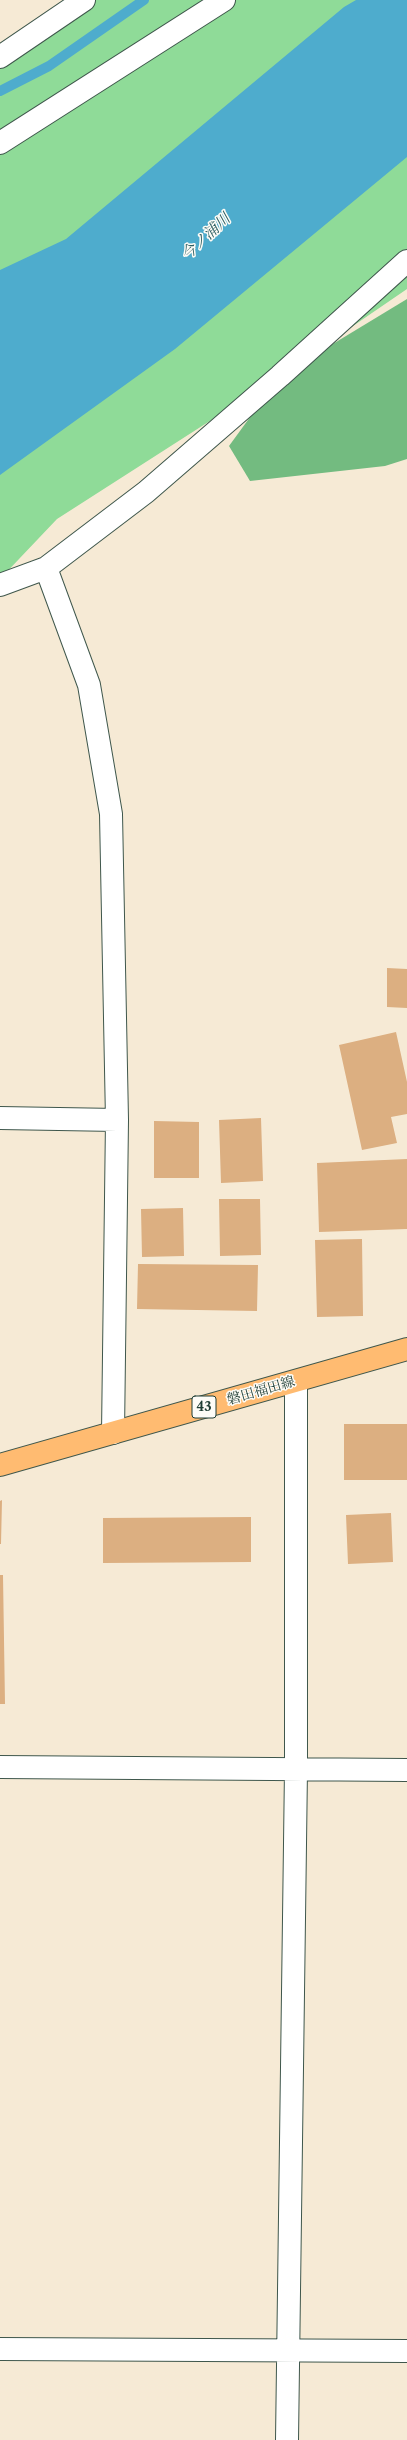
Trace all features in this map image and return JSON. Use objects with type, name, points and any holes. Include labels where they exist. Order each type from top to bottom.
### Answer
[{"type":"main road","name":"磐田福田線","points":[[0,1465],[296,1382],[407,1349]]},
{"type":"street","points":[[0,57],[84,0]]},
{"type":"street","points":[[0,143],[224,0]]},
{"type":"street","points":[[0,585],[46,568],[152,487],[407,261]]},
{"type":"street","points":[[46,568],[89,686],[111,814],[117,1120],[113,1433]]},
{"type":"street","points":[[0,1118],[117,1120]]},
{"type":"street","points":[[288,2440],[296,1769],[296,1382]]},
{"type":"street","points":[[0,1767],[407,1770]]},
{"type":"street","points":[[0,2349],[407,2352]]},
{"type":"green space","points":[[77,0],[407,0],[407,289],[280,376],[57,519],[0,579],[0,46]]},
{"type":"green space","points":[[407,299],[407,459],[385,466],[250,481],[229,446],[280,376]]},
{"type":"water","name":"今ノ浦川","points":[[356,0],[407,0],[407,157],[175,349],[0,475],[0,270],[66,239],[344,7]]},
{"type":"building","points":[[387,968],[407,969],[407,1008],[387,1007]]},
{"type":"building","points":[[396,1032],[407,1082],[407,1114],[391,1117],[397,1143],[362,1150],[339,1045]]},
{"type":"building","points":[[261,1118],[263,1181],[221,1183],[219,1120]]},
{"type":"building","points":[[154,1121],[199,1122],[199,1178],[154,1178]]},
{"type":"building","points":[[407,1159],[407,1229],[319,1232],[317,1163]]},
{"type":"building","points":[[219,1199],[260,1199],[261,1255],[220,1256]]},
{"type":"building","points":[[183,1208],[184,1256],[142,1257],[141,1209]]},
{"type":"building","points":[[362,1239],[363,1316],[317,1317],[315,1240]]},
{"type":"building","points":[[138,1264],[258,1265],[257,1311],[137,1309]]},
{"type":"building","points":[[344,1424],[407,1424],[407,1480],[344,1480]]},
{"type":"building","points":[[2,1500],[1,1544],[0,1544],[0,1501]]},
{"type":"building","points":[[391,1513],[393,1562],[348,1564],[346,1515]]},
{"type":"building","points":[[251,1517],[251,1562],[103,1563],[103,1518]]},
{"type":"building","points":[[0,1575],[3,1575],[5,1704],[0,1704]]},
{"type":"waterway","points":[[0,91],[49,66],[144,0]]}]
